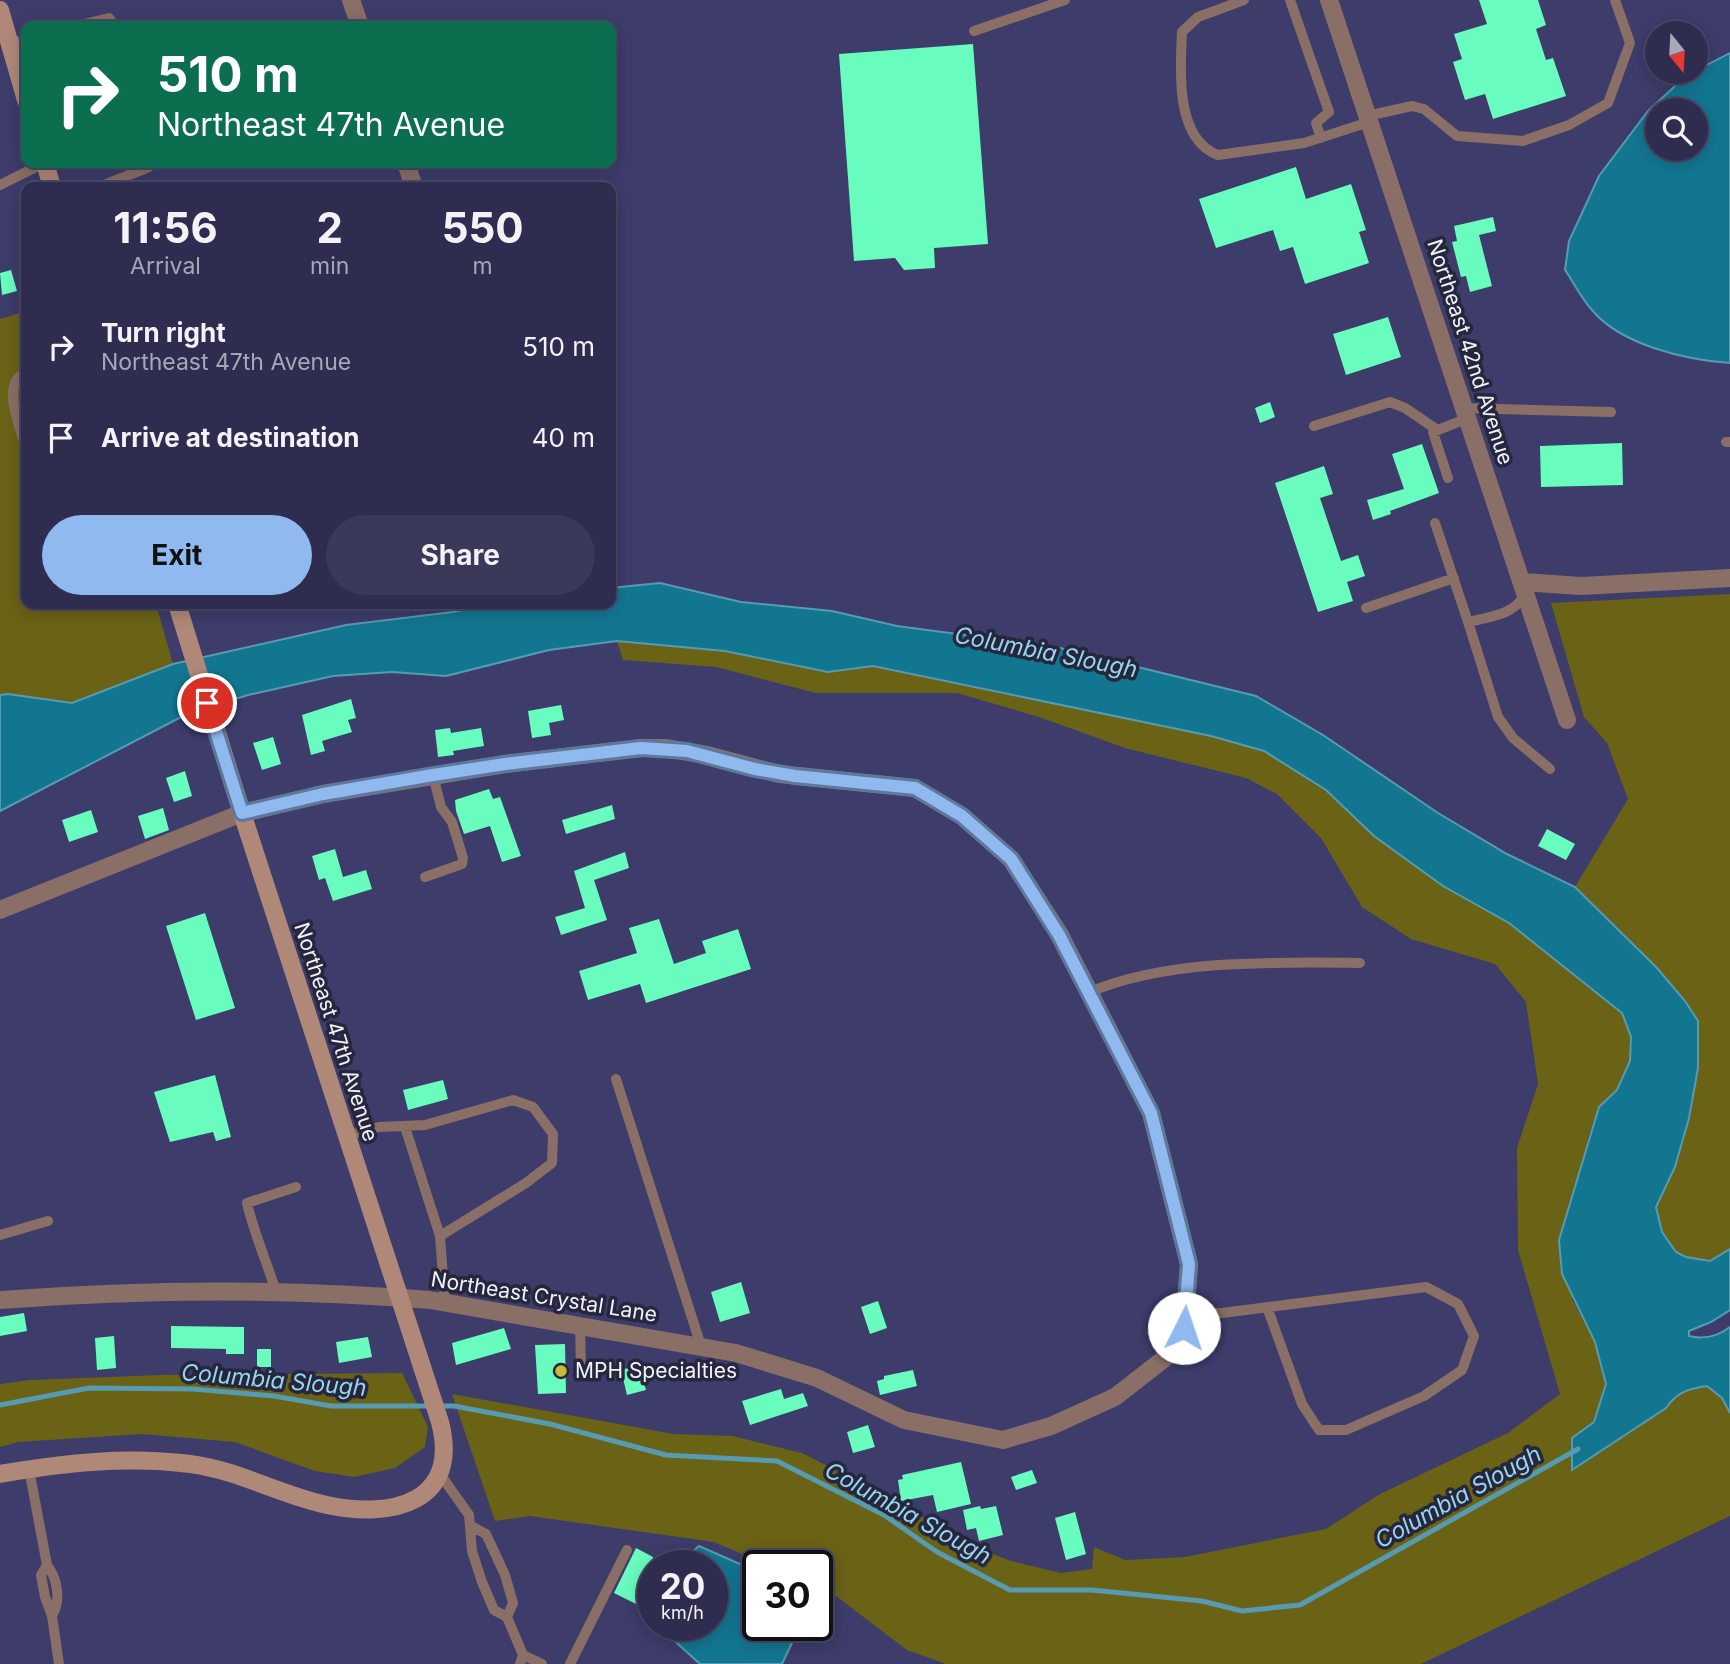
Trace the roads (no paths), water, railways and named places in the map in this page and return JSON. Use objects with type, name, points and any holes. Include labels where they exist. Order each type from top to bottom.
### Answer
[{"type":"street","points":[[351,0],[358,21]]},
{"type":"street","name":"Northeast 42nd Avenue","points":[[1329,0],[1567,720]]},
{"type":"street","points":[[0,10],[18,42],[21,64]]},
{"type":"street","points":[[1524,588],[1730,578]]},
{"type":"street","name":"Northeast 47th Avenue","points":[[178,609],[440,1422],[445,1447],[440,1474]]},
{"type":"street","name":"Northeast Crystal Lane","points":[[0,910],[242,813],[323,794],[505,764],[641,748],[665,748],[707,754],[779,774],[915,788],[962,816],[1011,859],[1059,935],[1151,1113],[1189,1264],[1183,1344],[1115,1397],[1062,1421],[1003,1440],[904,1420],[817,1378],[701,1346],[446,1303],[399,1297],[159,1290],[0,1300]]},
{"type":"street","points":[[0,1474],[95,1461],[145,1460],[192,1464],[238,1474],[318,1503],[359,1510],[390,1507],[416,1499],[428,1493],[440,1474]]},
{"type":"lane","points":[[974,31],[1065,0]]},
{"type":"lane","points":[[1244,0],[1198,16],[1182,32],[1180,76],[1189,129],[1205,151],[1218,155],[1304,143],[1412,106],[1424,109],[1457,136],[1523,141],[1569,125],[1608,103],[1630,43],[1615,0]]},
{"type":"lane","points":[[1290,0],[1329,112],[1316,123],[1321,138]]},
{"type":"lane","points":[[0,185],[34,168]]},
{"type":"lane","points":[[112,182],[146,168]]},
{"type":"lane","points":[[21,374],[11,384],[10,394],[21,431]]},
{"type":"lane","points":[[1314,426],[1390,402],[1405,408],[1436,429]]},
{"type":"lane","points":[[1448,478],[1433,432],[1466,413],[1611,411]]},
{"type":"lane","points":[[1435,523],[1498,717],[1522,746],[1550,769]]},
{"type":"lane","points":[[1366,608],[1454,578]]},
{"type":"lane","points":[[1468,622],[1513,609],[1521,603],[1524,588]]},
{"type":"lane","points":[[425,877],[462,864],[463,859],[452,822],[441,807],[433,775]]},
{"type":"lane","points":[[1088,993],[1109,984],[1193,968],[1269,962],[1360,963]]},
{"type":"lane","points":[[616,1079],[701,1346]]},
{"type":"lane","points":[[346,1136],[379,1127],[425,1125],[513,1100],[533,1107],[553,1134],[552,1163],[526,1183],[440,1236]]},
{"type":"lane","points":[[405,1127],[440,1236],[446,1303]]},
{"type":"lane","points":[[276,1292],[255,1237],[247,1203],[296,1187]]},
{"type":"lane","points":[[0,1235],[48,1221]]},
{"type":"lane","points":[[1185,1313],[1222,1314],[1267,1307],[1426,1287],[1458,1304],[1474,1336],[1462,1370],[1424,1396],[1346,1430],[1319,1430],[1302,1404],[1267,1307]]},
{"type":"lane","points":[[580,1325],[581,1372]]},
{"type":"lane","points":[[29,1469],[47,1565],[41,1575],[52,1616],[59,1664]]},
{"type":"lane","points":[[440,1474],[469,1515],[472,1551],[482,1582],[494,1610],[507,1617]]},
{"type":"lane","points":[[471,1526],[486,1534],[505,1575],[513,1603],[507,1617],[522,1660],[542,1664]]},
{"type":"lane","points":[[570,1664],[628,1550]]},
{"type":"water","points":[[1730,53],[1730,363],[1675,354],[1620,333],[1592,310],[1565,270],[1569,241],[1599,176],[1645,115],[1645,161],[1708,161],[1708,98],[1662,98],[1677,84],[1708,84],[1708,64]]},
{"type":"water","points":[[660,583],[741,602],[832,611],[897,626],[1056,647],[1256,696],[1323,735],[1438,813],[1507,854],[1575,887],[1657,968],[1698,1021],[1698,1068],[1689,1118],[1675,1167],[1656,1207],[1662,1232],[1676,1252],[1686,1257],[1710,1261],[1730,1249],[1730,1310],[1689,1331],[1689,1336],[1711,1336],[1730,1327],[1730,1413],[1722,1398],[1707,1386],[1689,1390],[1572,1470],[1572,1438],[1594,1422],[1606,1384],[1595,1342],[1562,1274],[1559,1240],[1599,1107],[1617,1090],[1630,1061],[1631,1037],[1622,1013],[1509,923],[1443,886],[1374,836],[1326,790],[1264,751],[1211,736],[873,666],[828,672],[725,651],[617,641],[549,650],[446,676],[392,672],[333,676],[248,695],[187,714],[0,811],[0,695],[72,703],[173,664],[346,625],[466,609],[616,609],[616,587]]},
{"type":"water","points":[[728,1559],[742,1565],[742,1641],[793,1641],[782,1664],[700,1664],[675,1641],[728,1641]]},
{"type":"waterway","name":"Columbia Slough","points":[[0,1405],[89,1388],[193,1389],[274,1396],[331,1406],[454,1406],[550,1424],[666,1455],[777,1461],[884,1515],[937,1552],[1010,1590],[1092,1590],[1202,1601],[1242,1611],[1300,1605],[1578,1449]]},
{"type":"place","name":"MPH Specialties","points":[[561,1371]]}]
